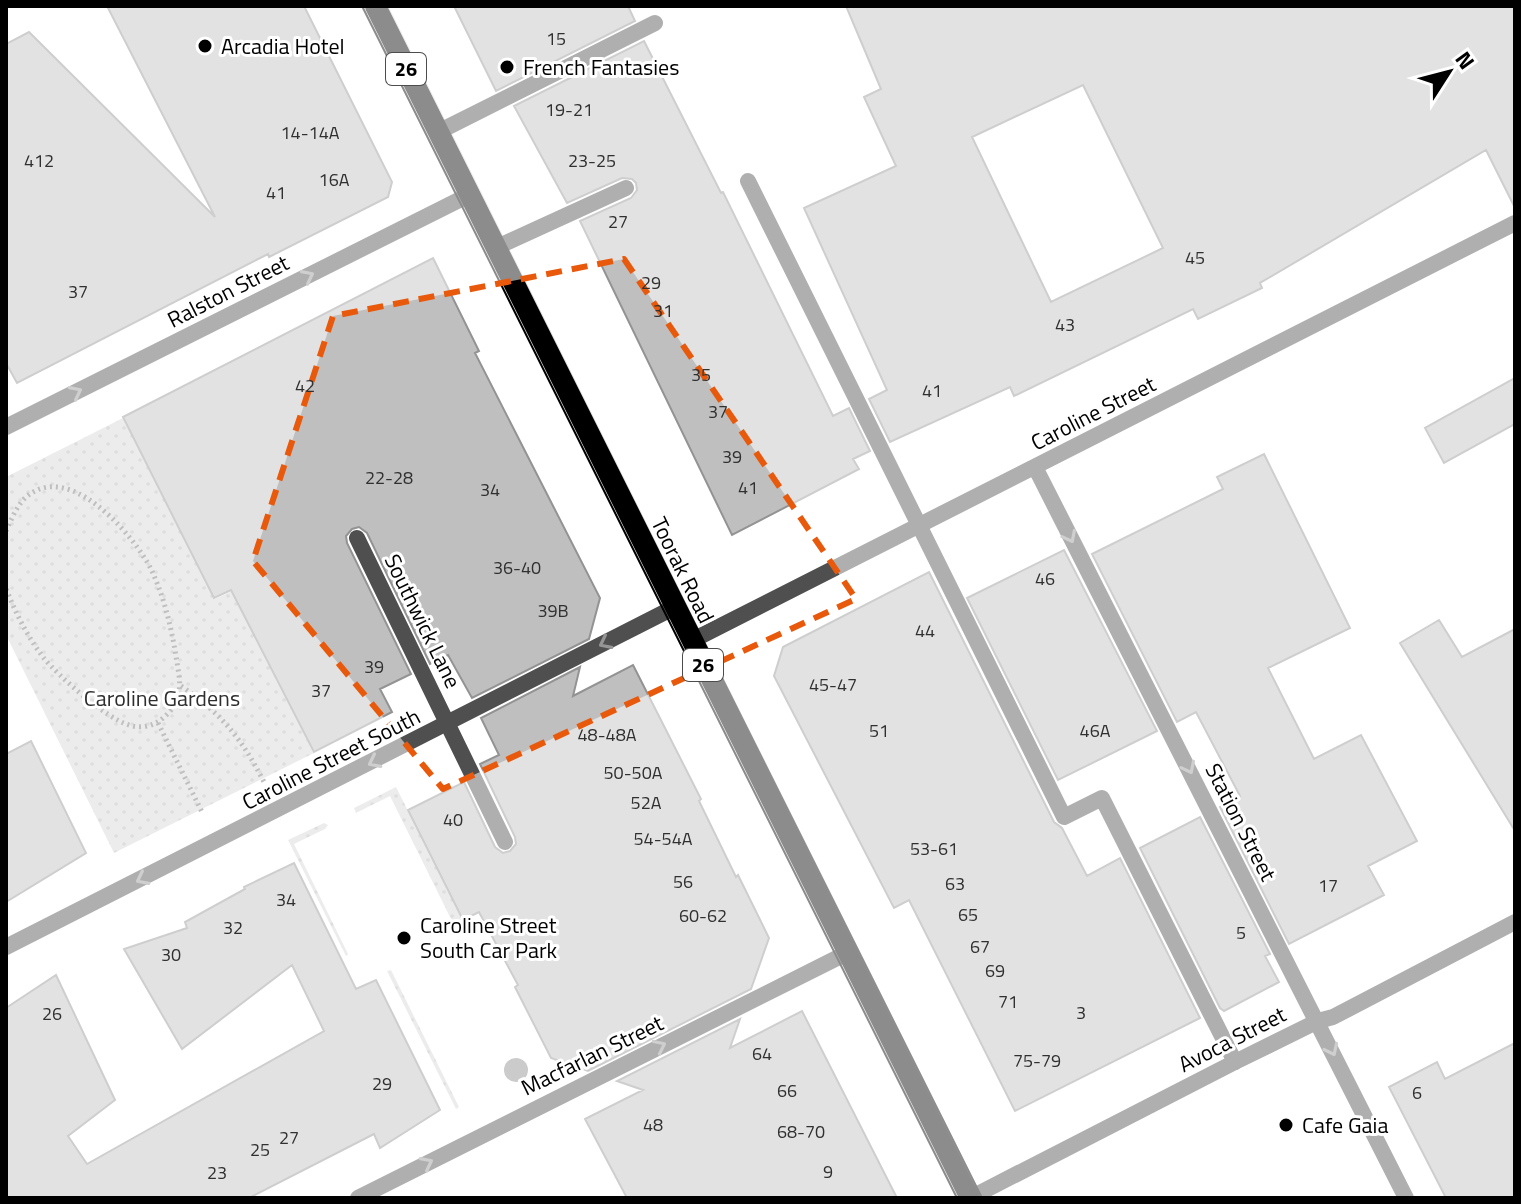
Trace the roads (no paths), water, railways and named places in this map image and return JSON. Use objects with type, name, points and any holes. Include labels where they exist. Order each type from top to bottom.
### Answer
[{"type":"main road","name":"Toorak Road","points":[[375,6],[970,1198]]},
{"type":"street","points":[[438,132],[655,23]]},
{"type":"street","points":[[748,181],[1064,817],[1102,798],[1235,1062]]},
{"type":"street","points":[[495,248],[626,188]]},
{"type":"street","name":"Ralston Street","points":[[6,427],[469,195]]},
{"type":"street","name":"Caroline Street","points":[[691,641],[1515,223]]},
{"type":"street","name":"Station Street","points":[[1035,467],[1406,1198]]},
{"type":"street","name":"Southwick Lane","points":[[357,538],[505,842]]},
{"type":"street","name":"Caroline Street South","points":[[6,947],[675,607]]},
{"type":"street","name":"Avoca Street","points":[[970,1198],[1235,1062],[1318,1021],[1333,1017],[1515,922]]},
{"type":"street","name":"Macfarlan Street","points":[[358,1198],[847,953]]},
{"type":"tram line","points":[[362,6],[957,1198]]},
{"type":"tram line","points":[[386,6],[982,1198]]},
{"type":"place","name":"Arcadia Hotel","points":[[205,46]]},
{"type":"place","name":"French Fantasies","points":[[507,67]]},
{"type":"place","name":"Caroline Street South Car Park","points":[[404,938]]},
{"type":"place","name":"Cafe Gaia","points":[[1286,1125]]},
{"type":"park label","name":"Caroline Gardens","points":[[162,698]]}]
